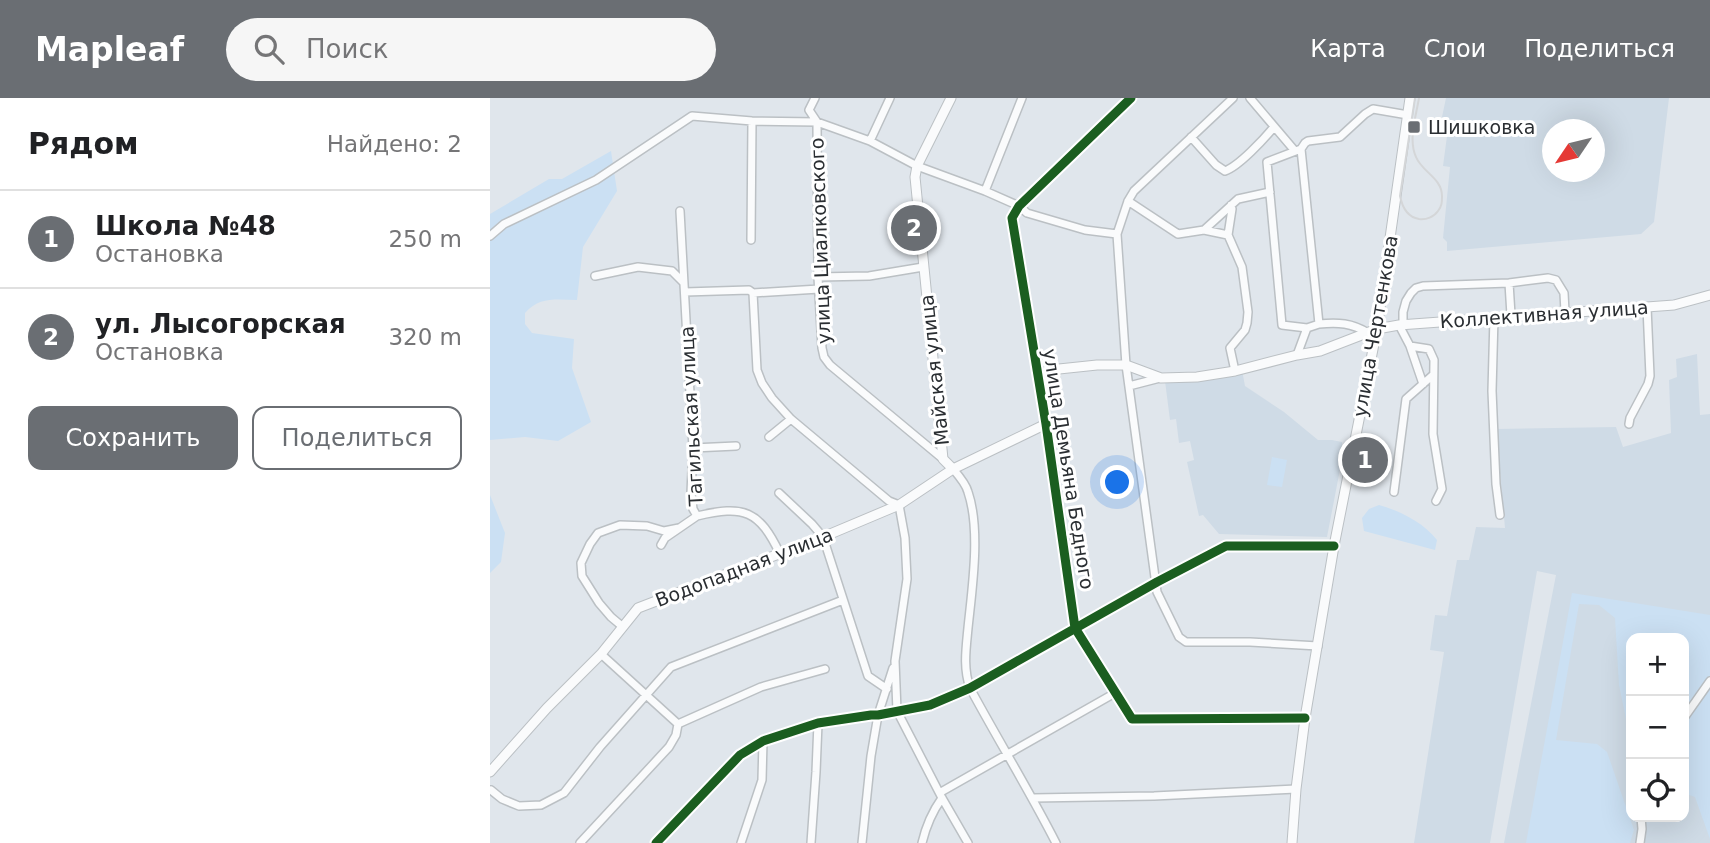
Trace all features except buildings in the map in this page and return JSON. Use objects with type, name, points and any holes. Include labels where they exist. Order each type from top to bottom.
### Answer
[{"type":"street","name":"улица Циалковского","points":[[815,98],[809,110],[817,122],[818,277],[824,357],[830,365],[943,459]]},
{"type":"street","points":[[870,141],[890,98]]},
{"type":"street","points":[[917,166],[951,98]]},
{"type":"street","points":[[985,191],[1022,98]]},
{"type":"street","points":[[1020,206],[1130,98]]},
{"type":"street","points":[[1233,98],[1134,191],[1117,234],[1126,365],[1157,592],[1179,637],[1186,642],[1318,646]]},
{"type":"street","points":[[1250,98],[1298,150],[1319,324]]},
{"type":"street","name":"улица Чертенкова","points":[[1292,843],[1305,718],[1373,331],[1410,98]]},
{"type":"street","points":[[1373,331],[1332,323],[1307,328],[1282,324],[1267,162],[1298,150],[1308,141],[1340,137],[1373,109],[1408,116]]},
{"type":"street","points":[[490,236],[504,225],[596,180],[692,116],[752,121],[817,122],[870,141],[917,166],[1020,206],[1027,213],[1085,230],[1117,234]]},
{"type":"street","points":[[751,240],[752,121]]},
{"type":"street","points":[[1191,137],[1216,165],[1225,171],[1230,170],[1263,141],[1274,127]]},
{"type":"street","name":"Майская улица","points":[[917,166],[915,177],[943,459],[953,469]]},
{"type":"street","points":[[1204,230],[1238,199],[1270,192]]},
{"type":"street","points":[[1128,201],[1178,234],[1204,230],[1228,235]]},
{"type":"street","points":[[1231,205],[1228,235],[1241,267],[1248,312],[1245,330],[1230,348],[1235,370]]},
{"type":"street","name":"улица Демьяна Бедного","points":[[1020,206],[1012,218],[1076,628],[1132,719],[1305,718]]},
{"type":"street","name":"Тагильская улица","points":[[680,211],[693,448],[693,509],[697,516],[713,512],[741,511],[756,518],[764,525],[780,554]]},
{"type":"street","points":[[595,276],[638,267],[672,271],[684,282]]},
{"type":"street","points":[[818,277],[869,276],[923,267]]},
{"type":"street","points":[[1423,384],[1401,324],[1404,306],[1416,288],[1556,279],[1564,293],[1565,312]]},
{"type":"street","points":[[1509,283],[1511,315]]},
{"type":"street","points":[[684,292],[749,290],[753,293],[819,289]]},
{"type":"street","points":[[753,293],[757,370],[762,383],[791,419],[889,501],[899,505],[905,538],[907,579],[895,661],[878,715],[871,756],[862,843]]},
{"type":"street","name":"Коллективная улица","points":[[1161,378],[1196,377],[1320,351],[1373,331],[1401,324],[1674,305],[1710,295]]},
{"type":"street","points":[[1629,424],[1650,376],[1647,307]]},
{"type":"street","points":[[1494,317],[1492,391],[1500,515]]},
{"type":"street","points":[[1297,355],[1307,328]]},
{"type":"street","points":[[1410,346],[1429,349],[1434,360],[1433,435],[1443,489],[1436,501]]},
{"type":"street","points":[[1041,392],[1059,369],[1126,365],[1161,378]]},
{"type":"street","points":[[1394,492],[1406,399],[1433,375]]},
{"type":"street","points":[[1129,386],[1161,378]]},
{"type":"street","points":[[769,437],[791,419]]},
{"type":"street","name":"Водопадная улица","points":[[490,772],[547,708],[601,654],[638,608],[899,505],[953,469],[1046,424]]},
{"type":"street","points":[[693,448],[736,446]]},
{"type":"street","points":[[953,469],[968,489],[973,509],[974,569],[965,659],[966,677],[1056,843]]},
{"type":"street","points":[[779,493],[823,537],[868,676],[887,688]]},
{"type":"street","points":[[661,545],[665,538],[697,516]]},
{"type":"street","points":[[623,627],[599,603],[582,576],[581,563],[590,544],[598,533],[620,525],[647,526],[664,531],[679,528]]},
{"type":"street","points":[[656,843],[740,755],[763,741],[818,723],[930,705],[970,688],[1226,546],[1334,546]]},
{"type":"street","points":[[491,790],[502,799],[520,806],[541,805],[564,793],[600,747],[671,667],[843,600]]},
{"type":"street","points":[[601,654],[678,724]]},
{"type":"street","points":[[895,661],[897,711],[968,843]]},
{"type":"street","points":[[678,724],[761,687],[825,669]]},
{"type":"street","points":[[1689,711],[1710,681]]},
{"type":"street","points":[[922,843],[926,827],[942,795],[1006,754],[1115,693]]},
{"type":"street","points":[[811,843],[818,723]]},
{"type":"street","points":[[580,843],[669,747],[676,735],[678,724]]},
{"type":"street","points":[[741,843],[762,780],[763,741]]},
{"type":"street","points":[[1033,798],[1154,796],[1296,789]]},
{"type":"street","points":[[1640,843],[1642,822]]},
{"type":"shaded area","points":[[1446,98],[1669,98],[1654,222],[1641,234],[1447,251],[1447,242],[1443,238],[1450,167],[1443,166],[1449,121],[1442,117]]},
{"type":"shaded area","points":[[611,151],[617,191],[583,247],[577,300],[543,301],[525,313],[525,324],[532,333],[574,339],[572,368],[591,422],[558,441],[525,437],[490,440],[490,214],[549,179],[562,179]]},
{"type":"shaded area","points":[[1697,354],[1700,415],[1710,414],[1710,843],[1504,843],[1556,575],[1537,571],[1490,843],[1414,843],[1444,652],[1430,650],[1435,615],[1447,616],[1457,560],[1469,560],[1476,527],[1505,528],[1496,429],[1616,427],[1623,447],[1671,433],[1669,380],[1677,377],[1676,359]]},
{"type":"shaded area","points":[[1242,370],[1245,386],[1284,412],[1318,440],[1342,442],[1342,459],[1327,537],[1219,534],[1203,515],[1199,516],[1187,462],[1194,460],[1190,441],[1179,443],[1176,419],[1170,420],[1165,381]]},
{"type":"shaded area","points":[[1272,457],[1287,460],[1282,487],[1267,485]]},
{"type":"shaded area","points":[[490,495],[505,533],[501,562],[490,573]]},
{"type":"shaded area","points":[[1379,505],[1403,514],[1425,528],[1437,540],[1435,550],[1364,531],[1362,518],[1369,509]]},
{"type":"shaded area","points":[[1572,593],[1710,615],[1710,839],[1695,797],[1689,795],[1689,633],[1626,633],[1626,719],[1619,685],[1615,618],[1599,605],[1579,604],[1556,740],[1597,744],[1607,752],[1626,807],[1626,822],[1631,822],[1634,830],[1630,843],[1526,843]]},
{"type":"tram line","points":[[1415,98],[1400,196],[1408,213],[1422,219],[1430,218],[1436,213],[1441,206],[1442,196],[1439,184],[1419,162],[1414,150],[1413,128],[1419,98]]},
{"type":"cycle path","points":[[1131,98],[1019,206],[1012,218],[1046,424],[1075,628],[1132,719],[1305,718]]},
{"type":"cycle path","points":[[656,843],[740,755],[763,741],[818,723],[930,705],[970,688],[1226,546],[1334,546]]},
{"type":"place","name":"Шишковка","points":[[1414,127]]},
{"type":"place","name":"ул. Лысогорская","points":[[914,228]]},
{"type":"place","name":"Школа №48","points":[[1365,460]]}]
